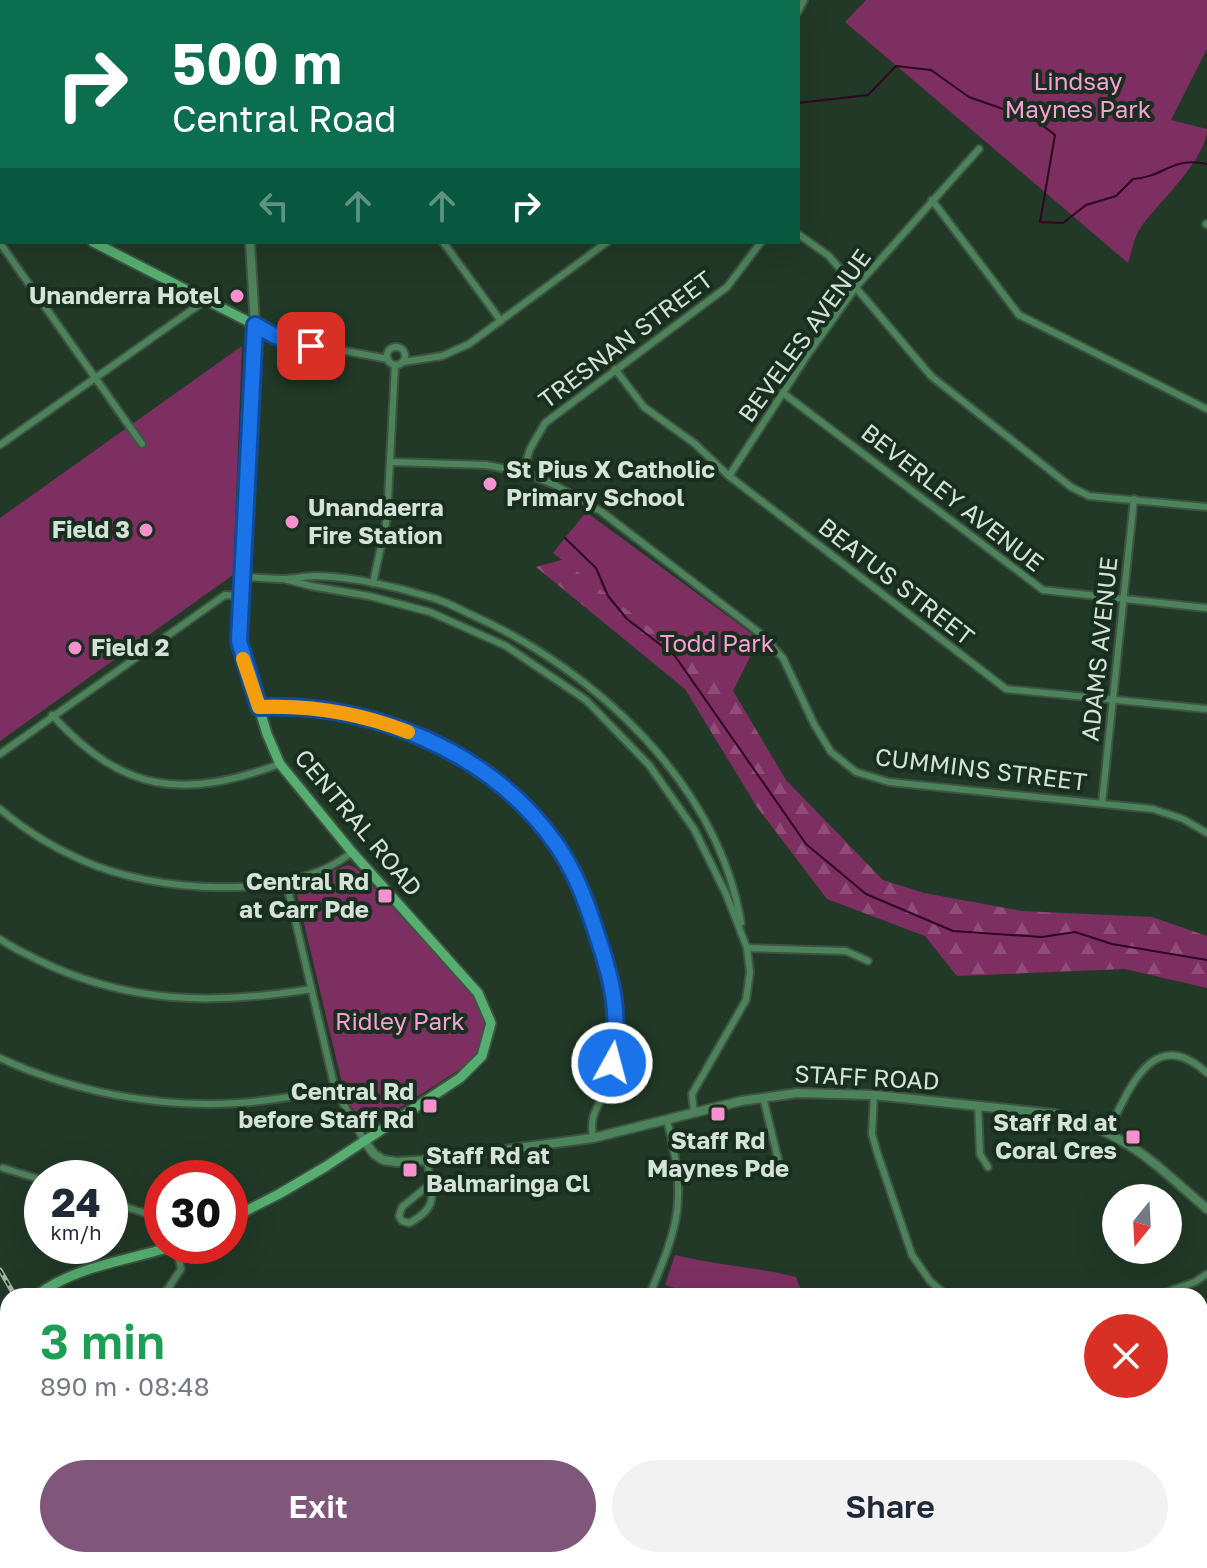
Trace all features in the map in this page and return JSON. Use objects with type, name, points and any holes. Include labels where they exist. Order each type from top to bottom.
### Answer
[{"type":"main road","points":[[97,244],[255,325]]},
{"type":"main road","name":"CENTRAL ROAD","points":[[248,1210],[365,1142],[468,1072],[482,1056],[491,1023],[478,993],[352,852],[280,764],[270,744],[239,641],[255,325]]},
{"type":"main road","points":[[50,1288],[63,1280],[144,1255]]},
{"type":"street","name":"BEVELES AVENUE","points":[[729,476],[808,354],[856,287],[979,149]]},
{"type":"street","points":[[932,200],[1019,315],[1207,409]]},
{"type":"street","points":[[800,235],[823,250],[931,376],[1071,487],[1089,496],[1207,507]]},
{"type":"street","points":[[1,244],[142,444]]},
{"type":"street","name":"CENTRAL ROAD","points":[[250,244],[255,325]]},
{"type":"street","points":[[444,244],[501,321]]},
{"type":"street","points":[[255,325],[292,341],[401,360],[442,356],[469,344],[604,244]]},
{"type":"street","name":"TRESNAN STREET","points":[[523,472],[530,449],[545,423],[727,287],[759,244]]},
{"type":"street","points":[[1,443],[207,299]]},
{"type":"street","points":[[373,583],[387,518],[401,360],[396,348],[388,356]]},
{"type":"street","name":"BEATUS STREET","points":[[615,369],[644,407],[1006,689],[1207,709]]},
{"type":"street","name":"BEVERLEY AVENUE","points":[[783,393],[1043,590],[1207,608]]},
{"type":"street","name":"CUMMINS STREET","points":[[391,462],[486,465],[523,472],[555,485],[602,512],[761,634],[783,658],[814,724],[831,752],[856,772],[889,782],[1153,809],[1183,819],[1207,833]]},
{"type":"street","name":"ADAMS AVENUE","points":[[1102,803],[1134,499]]},
{"type":"street","points":[[241,577],[284,579],[314,576],[373,583],[435,598],[512,633],[595,689],[661,756],[706,822],[736,890],[743,935]]},
{"type":"street","points":[[284,579],[430,612],[506,646],[586,700],[649,765],[694,829],[747,948],[750,972],[746,1000],[692,1094],[694,1113]]},
{"type":"street","points":[[0,754],[225,595],[241,596]]},
{"type":"street","points":[[259,707],[307,707],[343,712],[378,721],[425,740],[465,760],[493,779],[526,807],[555,843],[586,900],[610,973],[617,1019],[612,1063],[605,1090],[591,1120],[593,1138]]},
{"type":"street","points":[[52,715],[103,762],[124,773],[160,783],[190,785],[218,781],[280,764]]},
{"type":"street","points":[[0,809],[26,830],[85,862],[150,881],[220,887],[286,881],[335,865],[352,852]]},
{"type":"street","points":[[286,881],[335,1089],[365,1142]]},
{"type":"street","points":[[0,939],[68,975],[115,990],[195,999],[239,999],[311,989]]},
{"type":"street","points":[[747,948],[846,951],[868,961]]},
{"type":"street","points":[[1108,1131],[1142,1067],[1155,1059],[1173,1056],[1196,1063],[1207,1073]]},
{"type":"street","points":[[0,1058],[72,1084],[119,1096],[179,1103],[238,1103],[335,1089]]},
{"type":"street","name":"STAFF ROAD","points":[[365,1142],[383,1160],[427,1160],[593,1138],[763,1097],[826,1092],[874,1095],[1055,1114],[1108,1131],[1145,1155],[1207,1209]]},
{"type":"street","points":[[874,1095],[872,1134],[877,1152],[912,1255],[936,1288]]},
{"type":"street","points":[[763,1097],[780,1167]]},
{"type":"street","points":[[978,1105],[980,1154],[988,1167]]},
{"type":"street","points":[[652,1288],[671,1243],[680,1201],[677,1161],[667,1120]]},
{"type":"street","points":[[427,1160],[432,1197],[428,1212],[404,1223],[400,1219],[401,1210],[430,1184]]},
{"type":"street","points":[[3,1168],[24,1174]]},
{"type":"street","points":[[168,1288],[181,1269],[180,1264]]},
{"type":"street","points":[[1178,1288],[1207,1274]]},
{"type":"green space","name":"Lindsay Maynes Park","points":[[866,0],[1207,0],[1207,49],[1171,120],[1207,129],[1205,141],[1191,167],[1141,227],[1128,263],[845,22]]},
{"type":"green space","points":[[242,346],[233,575],[0,741],[0,518]]},
{"type":"green space","name":"Todd Park","points":[[586,512],[759,639],[733,691],[553,553]]},
{"type":"green space","points":[[598,550],[723,626],[733,691],[786,780],[883,880],[924,893],[1022,911],[1152,917],[1207,936],[1207,988],[1125,969],[957,976],[925,936],[827,899],[757,807],[685,689],[536,567]]},
{"type":"green space","name":"Ridley Park","points":[[348,865],[356,868],[474,995],[485,1023],[479,1052],[462,1068],[368,1128],[346,1100],[296,890],[300,883]]},
{"type":"green space","points":[[675,1255],[796,1277],[800,1288],[675,1288],[665,1285]]},
{"type":"waterway","points":[[800,103],[868,95],[896,66],[931,70],[969,97],[1037,121],[1055,135],[1040,222],[1063,223],[1086,205],[1116,196],[1133,179],[1185,163],[1207,164]]},
{"type":"waterway","points":[[565,538],[596,568],[608,596],[627,619],[675,656],[806,844],[866,894],[953,931],[1042,937],[1075,932],[1112,944],[1207,960]]},
{"type":"railway","points":[[0,1270],[10,1288]]},
{"type":"slow traffic","points":[[243,659],[259,707],[307,707],[343,712],[408,732]]},
{"type":"place","name":"Unanderra Hotel","points":[[237,296]]},
{"type":"place","name":"St Pius X Catholic Primary School","points":[[490,484]]},
{"type":"place","name":"Unandaerra Fire Station","points":[[292,522]]},
{"type":"place","name":"Field 3","points":[[146,530]]},
{"type":"place","name":"Field 2","points":[[75,648]]},
{"type":"place","name":"Central Rd at Carr Pde","points":[[385,896]]},
{"type":"place","name":"Central Rd before Staff Rd","points":[[430,1106]]},
{"type":"place","name":"Staff Rd Maynes Pde","points":[[718,1114]]},
{"type":"place","name":"Staff Rd at Coral Cres","points":[[1133,1137]]},
{"type":"place","name":"Staff Rd at Balmaringa Cl","points":[[410,1170]]},
{"type":"route","points":[[311,346],[275,336],[255,325],[239,641],[259,707],[307,707],[343,712],[405,730],[465,760],[526,807],[555,843],[586,900],[610,973],[614,997],[617,1019],[612,1063]]}]
